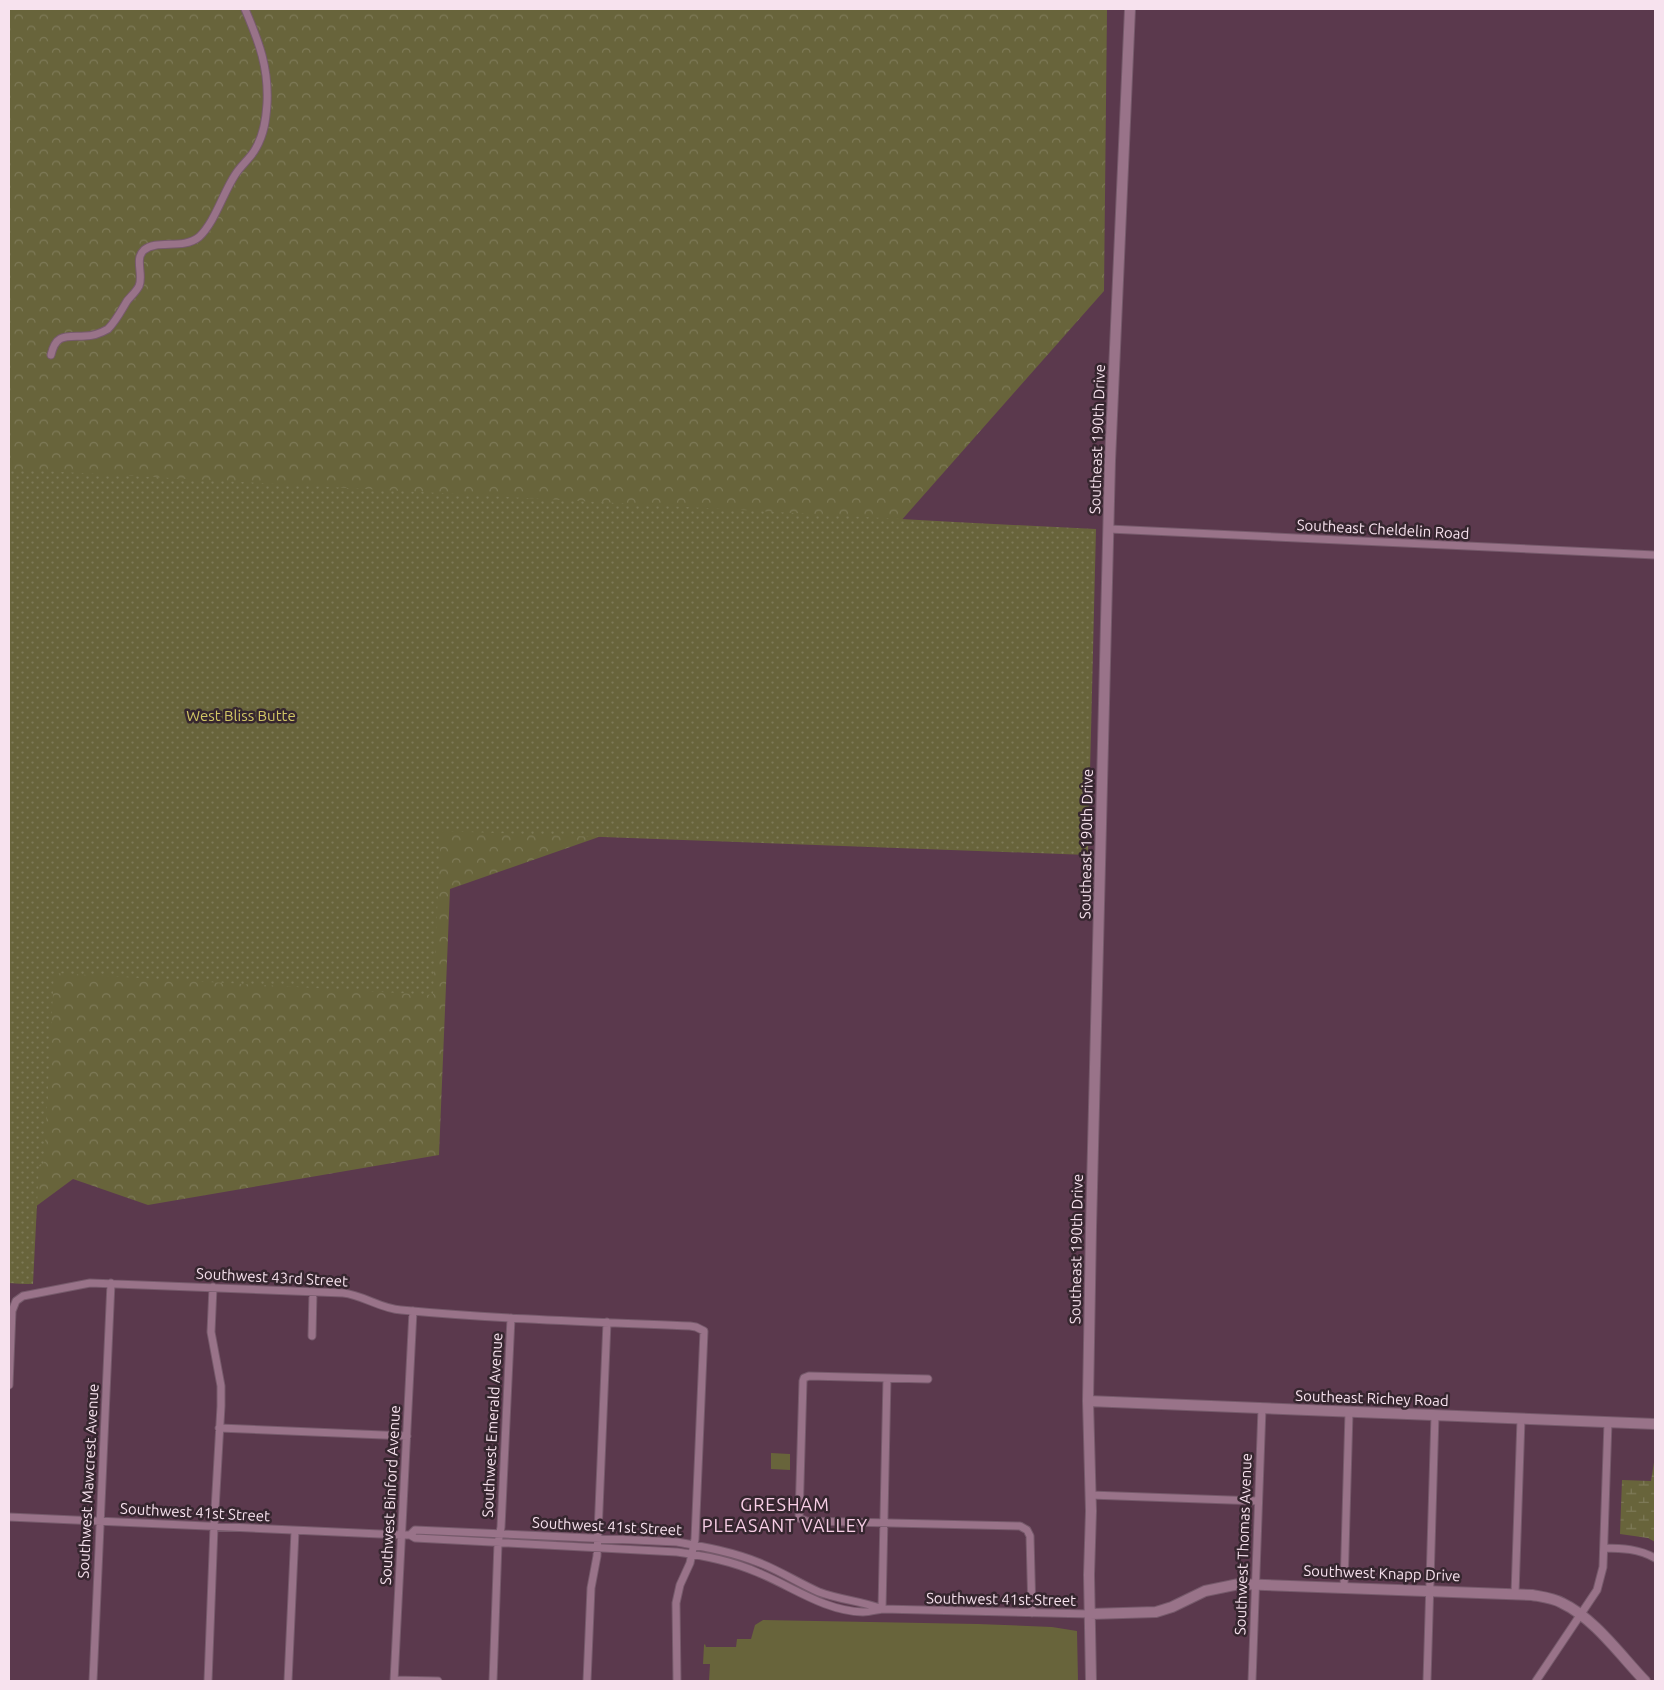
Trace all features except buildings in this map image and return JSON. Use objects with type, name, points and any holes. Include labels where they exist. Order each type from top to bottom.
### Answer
[{"type":"main road","name":"Southeast 190th Drive","points":[[1091,1681],[1088,1401],[1110,452],[1130,9]]},
{"type":"main road","name":"Southeast Richey Road","points":[[1088,1401],[1655,1424]]},
{"type":"main road","name":"Southwest Knapp Drive","points":[[1090,1614],[1156,1612],[1217,1587],[1255,1583],[1515,1594],[1549,1598],[1564,1604],[1598,1630],[1645,1681]]},
{"type":"street","points":[[51,355],[59,339],[66,336],[87,336],[101,333],[108,329],[139,287],[141,278],[139,260],[143,251],[150,247],[178,245],[199,237],[218,208],[235,174],[255,150],[264,132],[267,92],[266,72],[262,53],[245,9]]},
{"type":"street","name":"Southeast Cheldelin Road","points":[[1109,529],[1655,556]]},
{"type":"street","name":"Southwest 43rd Street","points":[[9,1385],[12,1311],[17,1300],[26,1295],[90,1283],[352,1294],[398,1310],[511,1318],[696,1327],[704,1331],[694,1545]]},
{"type":"street","name":"Southwest Mawcrest Avenue","points":[[93,1681],[111,1283]]},
{"type":"street","points":[[208,1681],[221,1386],[212,1332],[213,1287]]},
{"type":"street","points":[[312,1336],[313,1292]]},
{"type":"street","name":"Southwest Binford Avenue","points":[[394,1681],[406,1535],[407,1436],[413,1311]]},
{"type":"street","name":"Southwest Emerald Avenue","points":[[493,1681],[498,1543],[511,1318]]},
{"type":"street","points":[[587,1681],[591,1588],[597,1556],[607,1322]]},
{"type":"street","points":[[928,1379],[809,1376],[804,1378],[799,1498],[800,1520],[1020,1526],[1027,1530],[1030,1536],[1032,1613]]},
{"type":"street","points":[[882,1609],[887,1378]]},
{"type":"street","name":"Southwest Thomas Avenue","points":[[1252,1681],[1262,1408]]},
{"type":"street","points":[[1344,1587],[1349,1412]]},
{"type":"street","points":[[1427,1681],[1435,1415]]},
{"type":"street","points":[[1515,1594],[1521,1419]]},
{"type":"street","points":[[1536,1681],[1597,1590],[1601,1579],[1604,1548],[1608,1422]]},
{"type":"street","points":[[219,1428],[407,1436]]},
{"type":"street","points":[[1090,1495],[1258,1501]]},
{"type":"street","name":"Southwest 41st Street","points":[[9,1517],[406,1535],[415,1538],[693,1554],[723,1560],[747,1568],[835,1607],[864,1612],[882,1609],[1090,1614]]},
{"type":"street","name":"Southwest 41st Street","points":[[406,1535],[415,1530],[677,1542],[746,1558],[820,1592],[844,1600],[866,1603],[882,1609]]},
{"type":"street","points":[[288,1681],[295,1531]]},
{"type":"street","points":[[677,1681],[676,1603],[680,1585],[693,1554],[694,1545]]},
{"type":"street","points":[[1604,1548],[1628,1549],[1648,1554],[1655,1558]]},
{"type":"street","points":[[394,1681],[438,1681]]},
{"type":"green space","points":[[9,9],[1107,9],[1104,291],[884,540],[839,753],[450,889],[439,1155],[148,1205],[73,1179],[31,1210],[29,1284],[9,1283]]},
{"type":"green space","name":"West Bliss Butte","points":[[9,469],[1096,529],[1088,855],[441,831],[433,995],[54,973],[44,1163],[39,1165],[33,1284],[9,1283]]},
{"type":"green space","points":[[771,1453],[790,1454],[790,1470],[771,1469]]},
{"type":"green space","points":[[1655,1456],[1655,1542],[1648,1538],[1620,1534],[1622,1480],[1651,1481]]},
{"type":"green space","points":[[763,1620],[978,1624],[1052,1627],[1077,1631],[1078,1681],[709,1681],[710,1664],[703,1664],[704,1645],[706,1647],[736,1647],[737,1639],[751,1639],[755,1625]]},
{"type":"district","name":"GRESHAM PLEASANT VALLEY","points":[[785,1514]]}]
